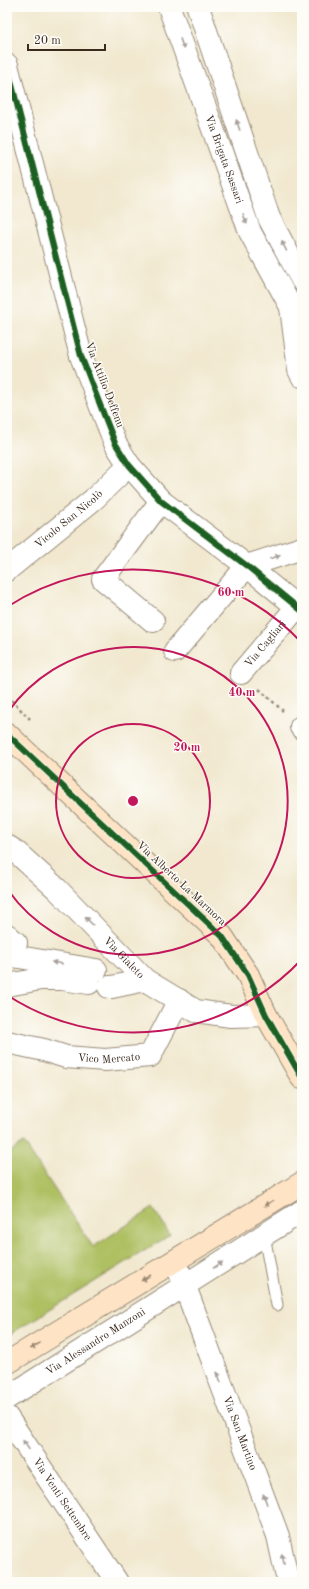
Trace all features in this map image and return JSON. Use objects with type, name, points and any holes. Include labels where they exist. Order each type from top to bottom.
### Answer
[{"type":"street","name":"Via Brigata Sassari","points":[[169,7],[250,232],[296,314],[299,370],[302,376]]},
{"type":"street","points":[[198,7],[269,218],[302,280]]},
{"type":"street","name":"Via Attilio Deffenu","points":[[7,64],[80,356],[115,444],[129,465],[161,501],[247,566],[299,609]]},
{"type":"street","name":"Vicolo San Nicolò","points":[[7,570],[94,499],[129,465]]},
{"type":"street","points":[[153,621],[103,579],[161,501]]},
{"type":"street","points":[[175,651],[247,566],[302,548]]},
{"type":"street","name":"Via Cagliari","points":[[241,673],[299,609]]},
{"type":"street","name":"Via Alberto La Marmora","points":[[7,734],[222,936],[248,975],[266,1014],[302,1078]]},
{"type":"street","name":"Via Gialeto","points":[[7,846],[15,851],[58,889],[145,980],[196,1011],[231,1016],[266,1014]]},
{"type":"street","points":[[9,948],[102,978]]},
{"type":"street","points":[[7,985],[41,979],[102,978],[145,980]]},
{"type":"street","name":"Vico Mercato","points":[[7,1042],[44,1050],[66,1057],[105,1060],[150,1056],[179,1000]]},
{"type":"street","points":[[7,1363],[302,1183]]},
{"type":"street","name":"Via Alessandro Manzoni","points":[[7,1398],[91,1344],[186,1286],[302,1211]]},
{"type":"street","points":[[175,1260],[186,1286]]},
{"type":"street","name":"Via San Martino","points":[[186,1286],[278,1536],[286,1573],[291,1582]]},
{"type":"street","name":"Via Venti Settembre","points":[[7,1417],[109,1579]]},
{"type":"lane","points":[[264,1235],[277,1305]]},
{"type":"path","points":[[7,696],[30,719]]},
{"type":"green space","points":[[24,1143],[93,1247],[153,1208],[170,1235],[7,1336],[7,1154]]},
{"type":"cycle path","points":[[7,65],[81,356],[115,443],[129,465],[161,501],[247,566],[302,611]]},
{"type":"cycle path","points":[[7,734],[222,936],[248,975],[266,1015],[302,1078]]}]
